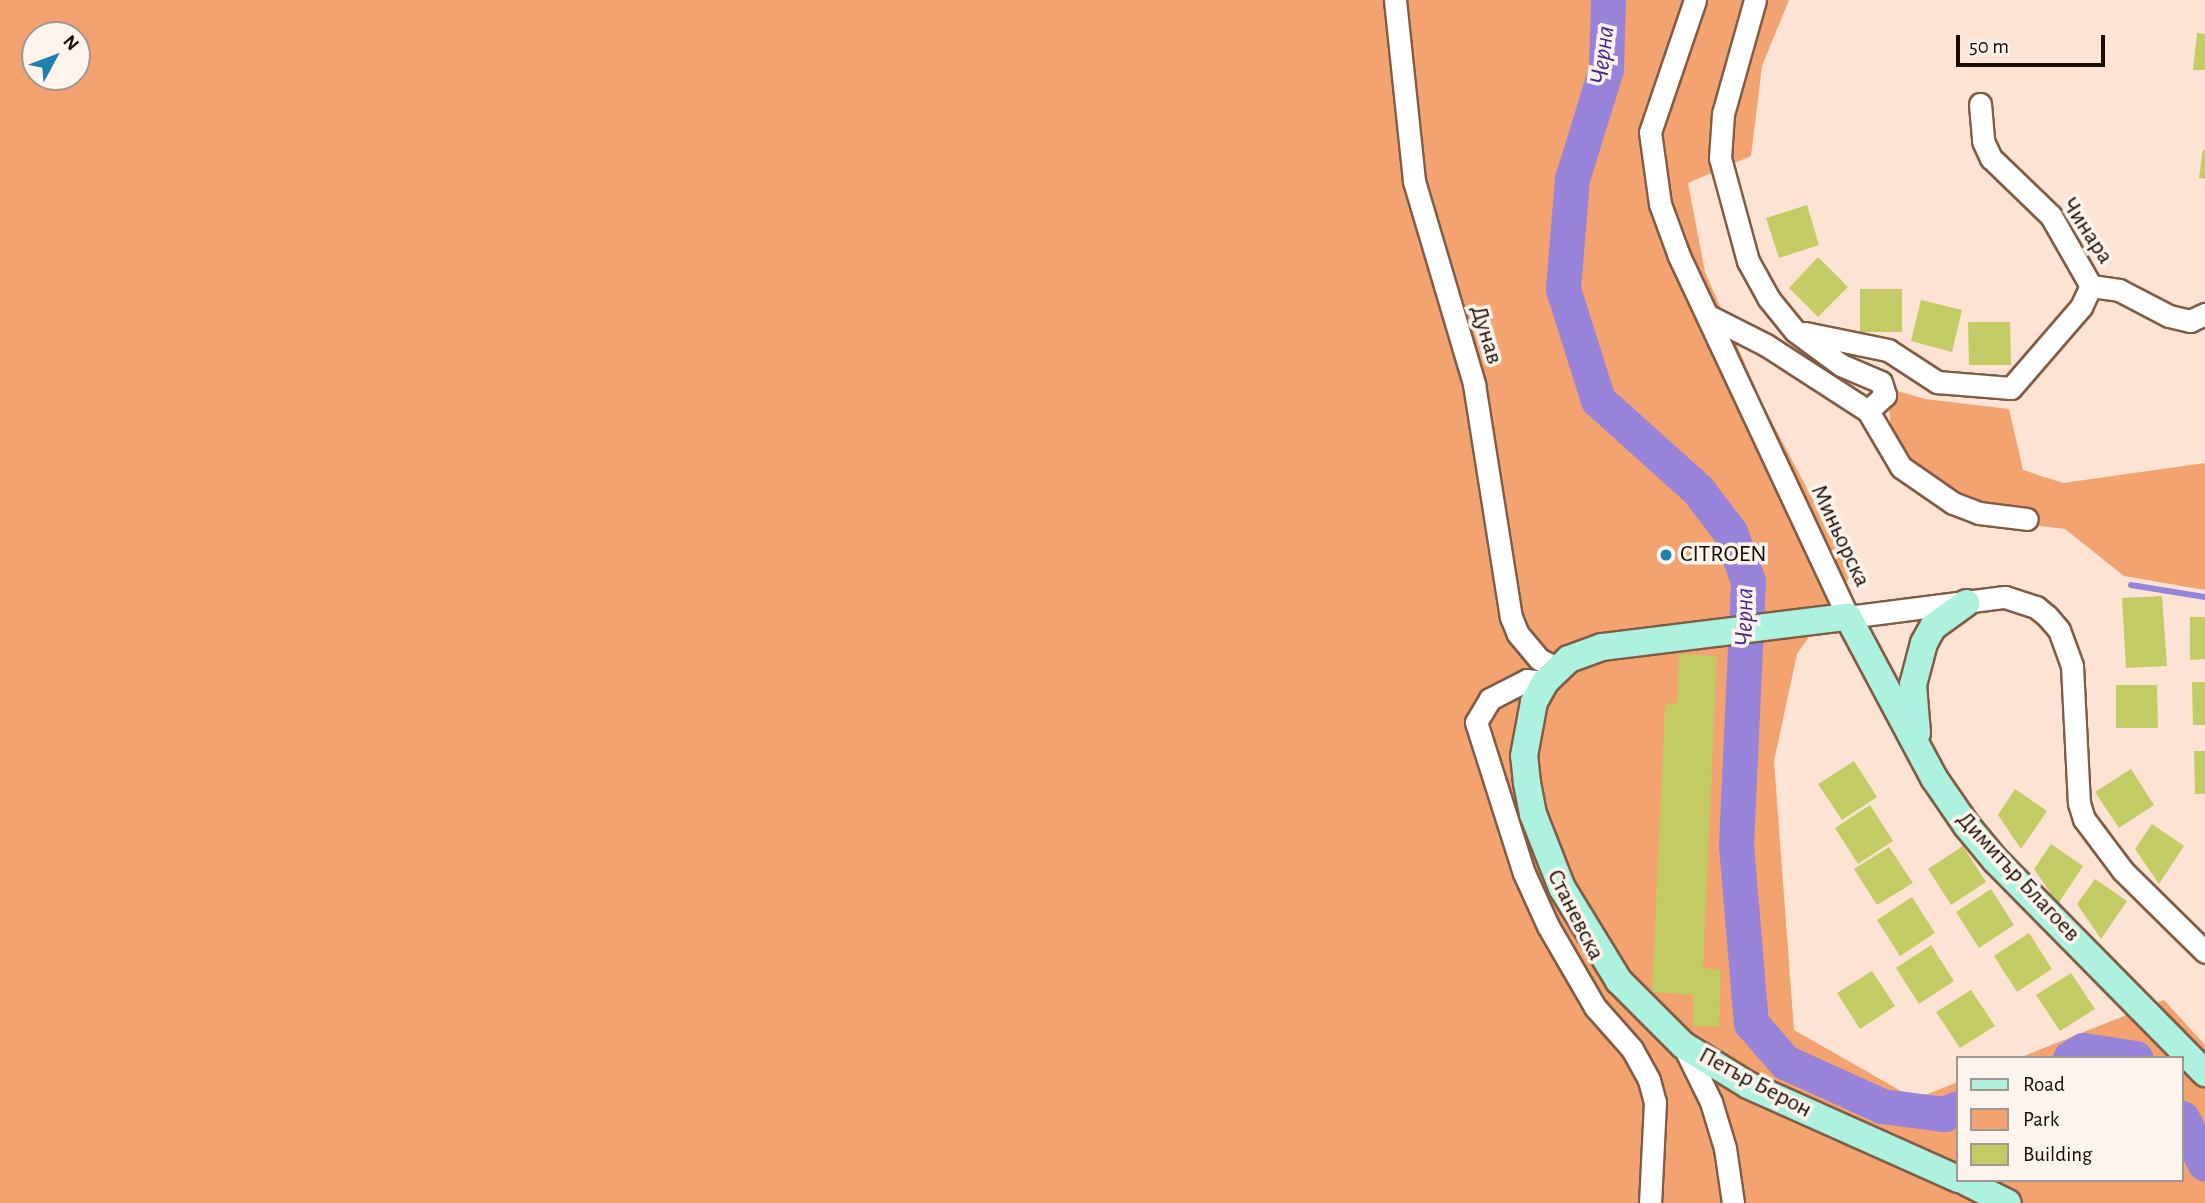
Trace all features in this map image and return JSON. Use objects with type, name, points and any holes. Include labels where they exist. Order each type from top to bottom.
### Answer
[{"type":"main road","points":[[1919,752],[1912,702],[1916,664],[1933,627],[1966,603]]},
{"type":"main road","points":[[1551,676],[1569,659],[1602,647],[1848,617]]},
{"type":"main road","name":"Димитър Благоев","points":[[1848,617],[1919,752],[1948,800],[1996,861],[2205,1073]]},
{"type":"main road","name":"Петър Берон","points":[[1551,676],[1527,725],[1524,756],[1533,814],[1547,852],[1577,916],[1619,981],[1683,1045],[1748,1085],[1956,1178]]},
{"type":"main road","name":"Петър Берон","points":[[1964,1182],[2008,1203]]},
{"type":"street","name":"Дунав","points":[[1395,0],[1414,181],[1474,384],[1511,617],[1518,634],[1551,676]]},
{"type":"street","name":"Миньорска","points":[[1695,0],[1650,132],[1660,204],[1707,315],[1848,617],[2017,599],[2036,607],[2059,629],[2072,666],[2079,803],[2084,819],[2123,870],[2205,952]]},
{"type":"street","points":[[1755,0],[1723,114],[1720,158],[1748,261],[1769,299],[1796,331],[1841,365],[1881,383],[1885,395],[1868,411]]},
{"type":"street","name":"Чинара","points":[[1980,104],[1983,141],[1991,158],[2051,216],[2091,286],[2119,290],[2169,316],[2190,321],[2205,314]]},
{"type":"street","points":[[1796,331],[1888,350],[1937,382],[2011,388],[2081,307],[2091,286]]},
{"type":"street","points":[[1707,315],[1766,345],[1868,411],[1901,467],[1953,503],[1979,513],[2027,519]]},
{"type":"street","name":"Станевска","points":[[1551,676],[1527,680],[1490,699],[1476,722],[1480,743],[1524,873],[1548,926],[1595,1007],[1632,1049],[1649,1080],[1656,1102],[1650,1203]]},
{"type":"street","points":[[1683,1045],[1714,1113],[1725,1148],[1733,1203]]},
{"type":"green space","points":[[0,0],[1789,0],[1762,66],[1751,156],[1688,183],[1705,272],[1762,403],[1852,574],[1797,654],[1774,761],[1794,1030],[1915,1099],[1956,1083],[1956,1182],[2184,1182],[2184,1056],[2024,1056],[2164,1000],[2205,1045],[2205,1203],[0,1203]]},
{"type":"green space","points":[[1887,388],[1925,399],[2009,409],[2023,470],[2063,483],[2205,463],[2205,590],[2124,576],[2065,529],[1987,519],[1905,458],[1891,429]]},
{"type":"building","points":[[2197,33],[2205,34],[2205,70],[2193,70]]},
{"type":"building","points":[[2203,149],[2205,150],[2205,179],[2199,178]]},
{"type":"building","points":[[1807,205],[1819,245],[1779,258],[1766,218]]},
{"type":"building","points":[[1818,257],[1848,287],[1818,317],[1789,288]]},
{"type":"building","points":[[1860,289],[1902,289],[1902,332],[1860,332]]},
{"type":"building","points":[[1921,300],[1962,310],[1952,352],[1911,341]]},
{"type":"building","points":[[1968,322],[2010,322],[2011,365],[1969,365]]},
{"type":"building","points":[[2162,596],[2167,666],[2126,668],[2122,598]]},
{"type":"building","points":[[2190,617],[2205,617],[2205,659],[2190,660]]},
{"type":"building","points":[[1679,654],[1717,656],[1703,968],[1721,970],[1719,1027],[1693,1026],[1693,995],[1652,992],[1665,704],[1677,703]]},
{"type":"building","points":[[2192,682],[2205,682],[2205,725],[2193,725]]},
{"type":"building","points":[[2116,685],[2157,685],[2158,728],[2116,728]]},
{"type":"building","points":[[2194,751],[2205,751],[2205,794],[2195,794]]},
{"type":"building","points":[[1854,761],[1877,797],[1842,820],[1818,784]]},
{"type":"building","points":[[2131,769],[2154,805],[2119,828],[2095,792]]},
{"type":"building","points":[[2015,789],[2047,811],[2021,849],[1998,815]]},
{"type":"building","points":[[1870,805],[1893,841],[1858,864],[1835,828]]},
{"type":"building","points":[[2152,824],[2184,846],[2159,884],[2135,849]]},
{"type":"building","points":[[2051,844],[2083,866],[2058,904],[2034,869]]},
{"type":"building","points":[[1963,846],[1986,882],[1951,905],[1928,869]]},
{"type":"building","points":[[1889,847],[1913,883],[1877,905],[1854,869]]},
{"type":"building","points":[[2095,879],[2127,901],[2101,939],[2077,904]]},
{"type":"building","points":[[1991,889],[2014,925],[1979,948],[1956,912]]},
{"type":"building","points":[[1912,897],[1935,933],[1900,956],[1877,920]]},
{"type":"building","points":[[2029,933],[2052,969],[2017,992],[1994,956]]},
{"type":"building","points":[[1931,945],[1954,981],[1919,1004],[1896,968]]},
{"type":"building","points":[[1872,971],[1895,1006],[1860,1029],[1837,993]]},
{"type":"building","points":[[2071,973],[2095,1009],[2060,1031],[2036,995]]},
{"type":"building","points":[[1971,990],[1995,1026],[1960,1048],[1936,1012]]},
{"type":"waterway","name":"Черна","points":[[1608,0],[1606,69],[1572,179],[1563,289],[1598,400],[1698,490],[1730,532],[1748,581],[1736,845],[1751,1023],[1785,1062],[1882,1106],[1944,1114],[1956,1109]]},
{"type":"waterway","points":[[2131,585],[2205,597]]},
{"type":"waterway","name":"Черна","points":[[2073,1056],[2083,1050],[2122,1056]]},
{"type":"waterway","name":"Черна","points":[[2184,1122],[2205,1164]]},
{"type":"place","name":"CITROEN","points":[[1666,555]]}]
